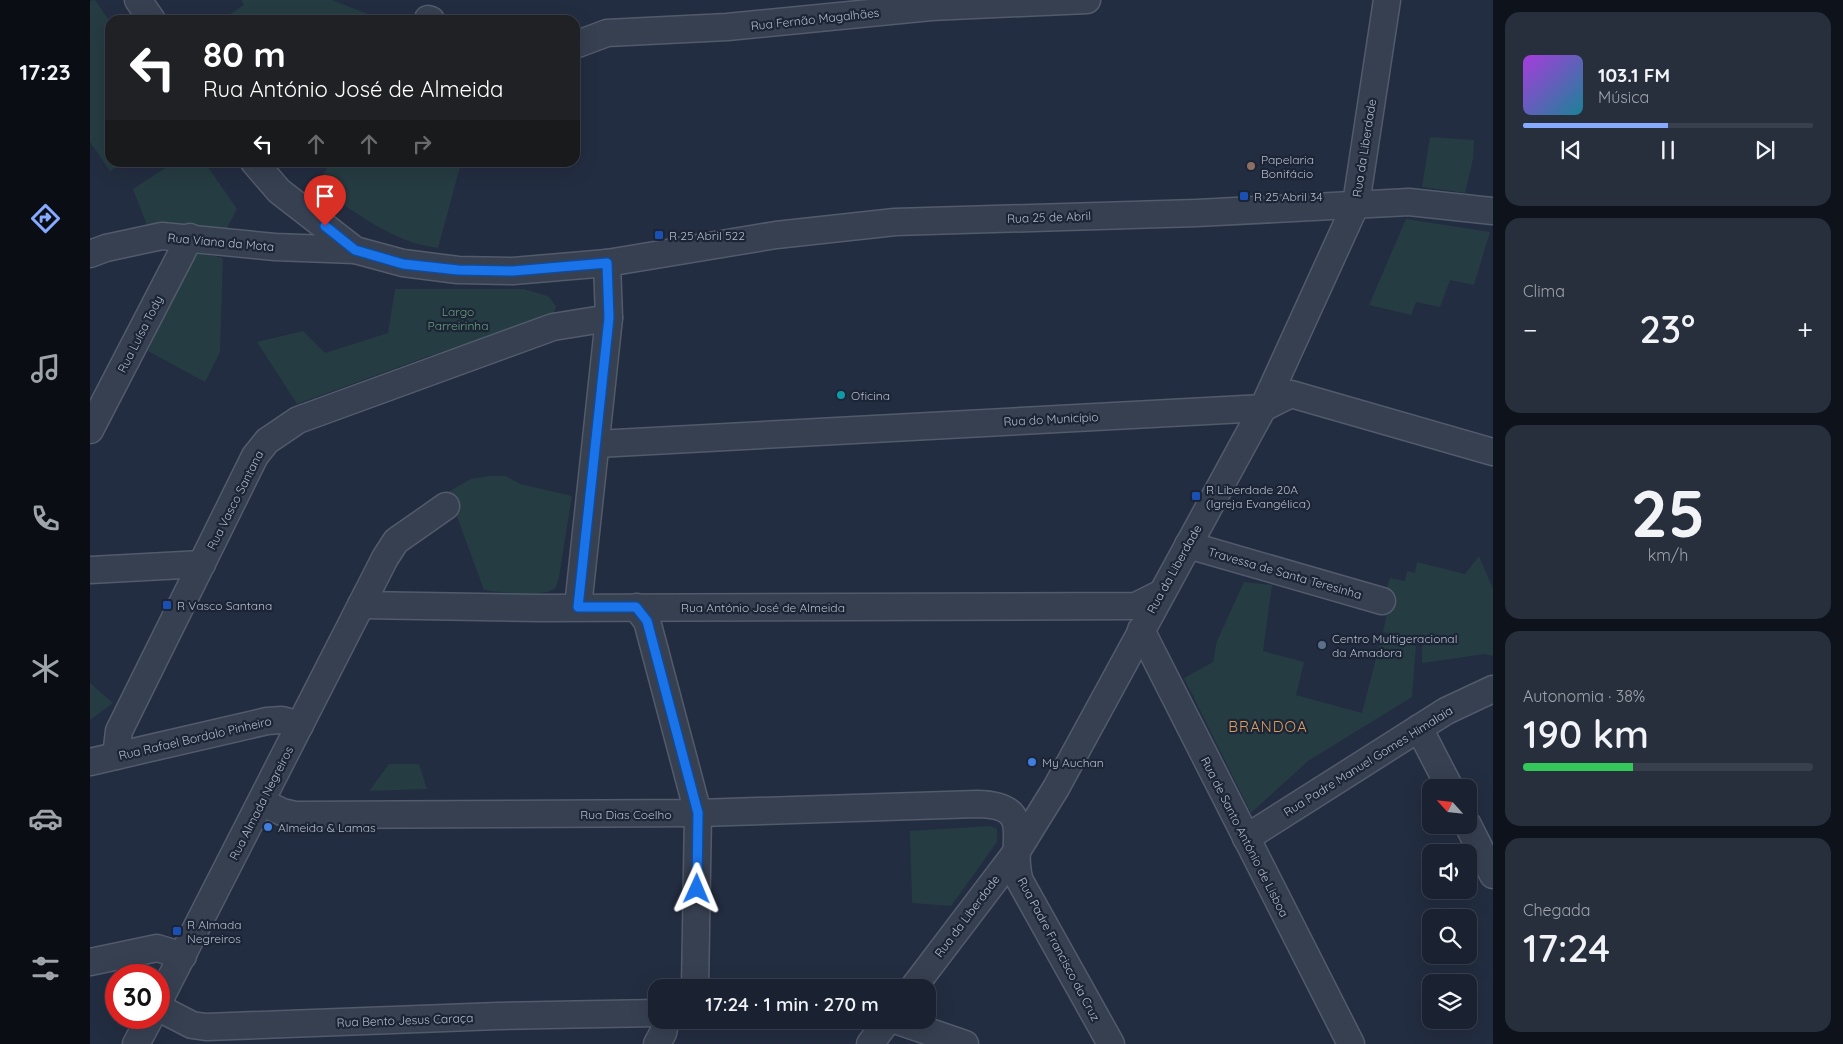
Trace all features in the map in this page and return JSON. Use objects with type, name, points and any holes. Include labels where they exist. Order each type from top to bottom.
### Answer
[{"type":"street","points":[[138,0],[148,15]]},
{"type":"street","name":"Rua Fernão Magalhães","points":[[580,43],[607,33],[727,27],[931,7],[1087,0]]},
{"type":"street","name":"Rua da Liberdade","points":[[920,979],[1017,850],[1056,788],[1263,408],[1356,204],[1387,0]]},
{"type":"street","points":[[258,167],[279,191],[355,250]]},
{"type":"street","name":"Rua 25 de Abril","points":[[355,250],[403,264],[458,270],[513,271],[607,263],[776,235],[895,222],[1197,213],[1409,202],[1493,211]]},
{"type":"street","name":"Rua Viana da Mota","points":[[90,254],[106,248],[162,236],[190,237],[275,247],[355,250]]},
{"type":"street","name":"Rua Luísa Tody","points":[[90,430],[190,237]]},
{"type":"street","points":[[578,607],[597,444],[609,318],[607,263]]},
{"type":"street","name":"Rua Vasco Santana","points":[[116,756],[119,731],[255,456],[267,441],[298,420],[553,327],[609,318]]},
{"type":"street","name":"Rua do Município","points":[[597,444],[1263,408],[1291,394],[1493,452]]},
{"type":"street","name":"Rua Almada Negreiros","points":[[170,980],[396,541],[446,506]]},
{"type":"street","name":"Travessa de Santa Teresinha","points":[[1188,544],[1382,601]]},
{"type":"street","points":[[90,570],[202,564]]},
{"type":"street","name":"Rua António José de Almeida","points":[[361,606],[1136,606],[1162,593]]},
{"type":"street","points":[[636,607],[647,621],[698,813],[695,979]]},
{"type":"street","name":"Rua de Santo António de Lisboa","points":[[1141,630],[1351,1044]]},
{"type":"street","name":"Rua Padre Manuel Gomes Himalaia","points":[[1246,838],[1446,711],[1493,689]]},
{"type":"street","name":"Rua Rafael Bordalo Pinheiro","points":[[90,762],[267,721],[282,720],[300,725]]},
{"type":"street","points":[[1419,728],[1445,779]]},
{"type":"street","name":"Rua Dias Coelho","points":[[262,802],[282,812],[295,815],[698,813],[990,804],[999,806],[1014,817],[1019,827],[1017,850]]},
{"type":"street","points":[[1472,834],[1493,875]]},
{"type":"street","name":"Rua Padre Francisco da Cruz","points":[[1017,850],[1017,871],[1020,881],[1110,1044]]},
{"type":"street","points":[[90,962],[157,948],[183,956]]},
{"type":"street","name":"Rua Bento Jesus Caraça","points":[[170,1014],[192,1025],[206,1027],[498,1016],[648,1013]]},
{"type":"street","points":[[136,1044],[144,1029]]},
{"type":"street","points":[[657,1044],[664,1029]]},
{"type":"street","points":[[870,1044],[881,1029]]},
{"type":"street","points":[[921,1029],[964,1044]]},
{"type":"green space","points":[[95,0],[105,15],[105,164],[90,142],[90,1]]},
{"type":"green space","points":[[241,0],[332,0],[370,15],[229,15],[244,5]]},
{"type":"green space","points":[[1430,137],[1474,140],[1473,159],[1465,193],[1422,187]]},
{"type":"green space","points":[[107,167],[116,167],[110,171]]},
{"type":"green space","points":[[167,167],[208,167],[237,209],[227,228],[147,225],[133,189]]},
{"type":"green space","points":[[328,167],[460,167],[438,248],[421,245],[389,232],[359,215],[315,185]]},
{"type":"green space","points":[[1406,219],[1490,232],[1474,285],[1450,280],[1440,307],[1416,302],[1411,315],[1369,305]]},
{"type":"green space","points":[[200,253],[223,258],[220,352],[205,382],[148,351],[189,262]]},
{"type":"green space","name":"Largo Parreirinha","points":[[395,289],[524,289],[548,296],[556,306],[552,320],[429,356],[297,404],[257,342],[303,331],[325,353],[388,333]]},
{"type":"green space","points":[[506,476],[520,484],[572,496],[559,577],[556,587],[550,591],[521,594],[484,590],[448,492],[471,479]]},
{"type":"green space","points":[[1479,556],[1493,589],[1493,656],[1485,654],[1422,663],[1422,641],[1383,632],[1388,609],[1384,597],[1390,578],[1405,581],[1407,571],[1415,573],[1417,562],[1465,574]]},
{"type":"green space","points":[[1244,582],[1272,585],[1263,651],[1304,662],[1296,695],[1362,713],[1381,639],[1416,646],[1412,697],[1308,761],[1251,813],[1184,678],[1213,662],[1217,641]]},
{"type":"green space","points":[[90,683],[113,703],[90,720]]},
{"type":"green space","points":[[389,764],[419,764],[427,789],[369,791]]},
{"type":"green space","points":[[990,826],[997,829],[997,842],[951,906],[912,903],[910,831]]},
{"type":"place","name":"Papelaria Bonifácio","points":[[1251,166]]},
{"type":"place","name":"R 25 Abril 34","points":[[1244,196]]},
{"type":"place","name":"R 25 Abril 522","points":[[659,235]]},
{"type":"place","name":"Oficina","points":[[841,395]]},
{"type":"place","name":"R Liberdade 20A (Igreja Evangélica)","points":[[1196,496]]},
{"type":"place","name":"R Vasco Santana","points":[[167,605]]},
{"type":"place","name":"Centro Multigeracional da Amadora","points":[[1322,645]]},
{"type":"place","name":"My Auchan","points":[[1032,762]]},
{"type":"place","name":"Almeida & Lamas","points":[[268,827]]},
{"type":"place","name":"R Almada Negreiros","points":[[177,931]]},
{"type":"district","name":"BRANDOA","points":[[1268,726]]},
{"type":"route","points":[[325,226],[355,250],[403,264],[458,270],[513,271],[607,263],[609,318],[597,444],[578,607],[636,607],[647,621],[698,813],[697,889]]}]
